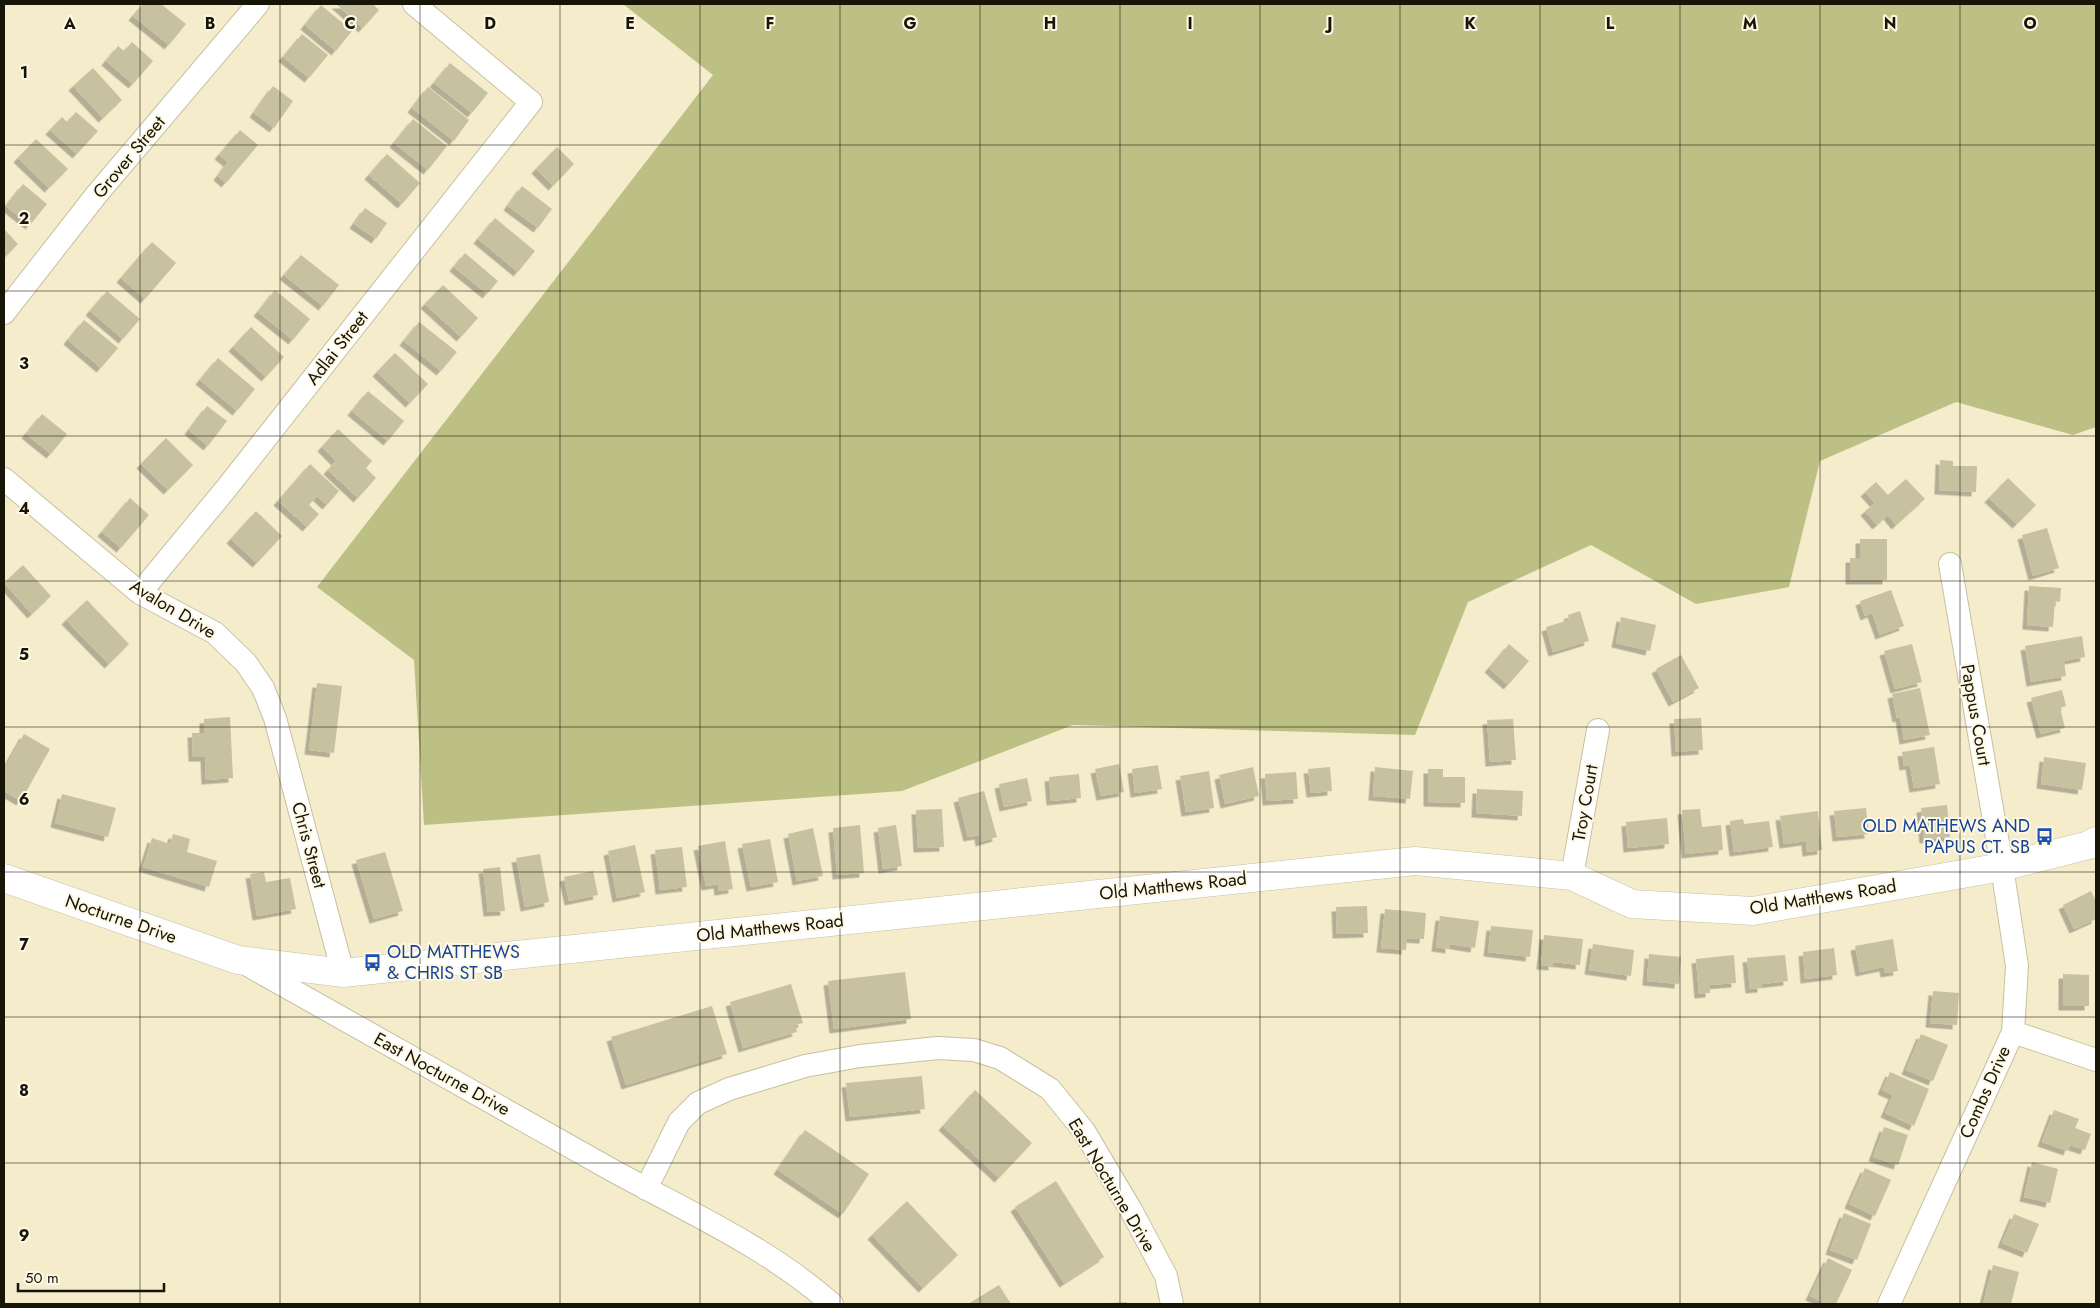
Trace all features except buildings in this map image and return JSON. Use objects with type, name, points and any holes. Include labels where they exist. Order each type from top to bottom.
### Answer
[{"type":"street","name":"Grover Street","points":[[4,313],[97,194],[258,4]]},
{"type":"street","name":"Adlai Street","points":[[140,593],[225,490],[531,102],[414,4]]},
{"type":"street","name":"Avalon Drive","points":[[4,479],[140,593],[216,634],[251,671],[263,688],[275,718]]},
{"type":"street","name":"Pappus Court","points":[[1950,564],[2002,867]]},
{"type":"street","name":"Chris Street","points":[[275,718],[343,973]]},
{"type":"street","name":"Troy Court","points":[[1572,876],[1598,730]]},
{"type":"street","name":"Old Matthews Road","points":[[238,960],[343,973],[1415,861],[1572,876],[1632,904],[1754,911],[2002,867],[2089,845],[2096,841]]},
{"type":"street","name":"Combs Drive","points":[[1889,1304],[2013,1032],[2017,966],[2002,867]]},
{"type":"street","name":"Nocturne Drive","points":[[4,878],[238,960]]},
{"type":"street","name":"East Nocturne Drive","points":[[238,960],[646,1188],[719,1226],[781,1264],[832,1304]]},
{"type":"street","points":[[2013,1032],[2096,1060]]},
{"type":"street","name":"East Nocturne Drive","points":[[646,1188],[679,1122],[698,1103],[729,1089],[805,1066],[860,1056],[938,1048],[974,1050],[1000,1058],[1050,1089],[1084,1131],[1131,1210],[1166,1276],[1172,1304]]},
{"type":"green space","points":[[623,4],[2096,4],[2096,427],[2073,435],[1956,402],[1820,461],[1789,587],[1696,604],[1591,545],[1468,602],[1415,735],[1073,725],[902,791],[424,825],[414,660],[317,587],[713,75]]},
{"type":"place","name":"OLD MATHEWS AND PAPUS CT. SB","points":[[2044,836]]},
{"type":"place","name":"OLD MATTHEWS & CHRIS ST SB","points":[[373,962]]}]
